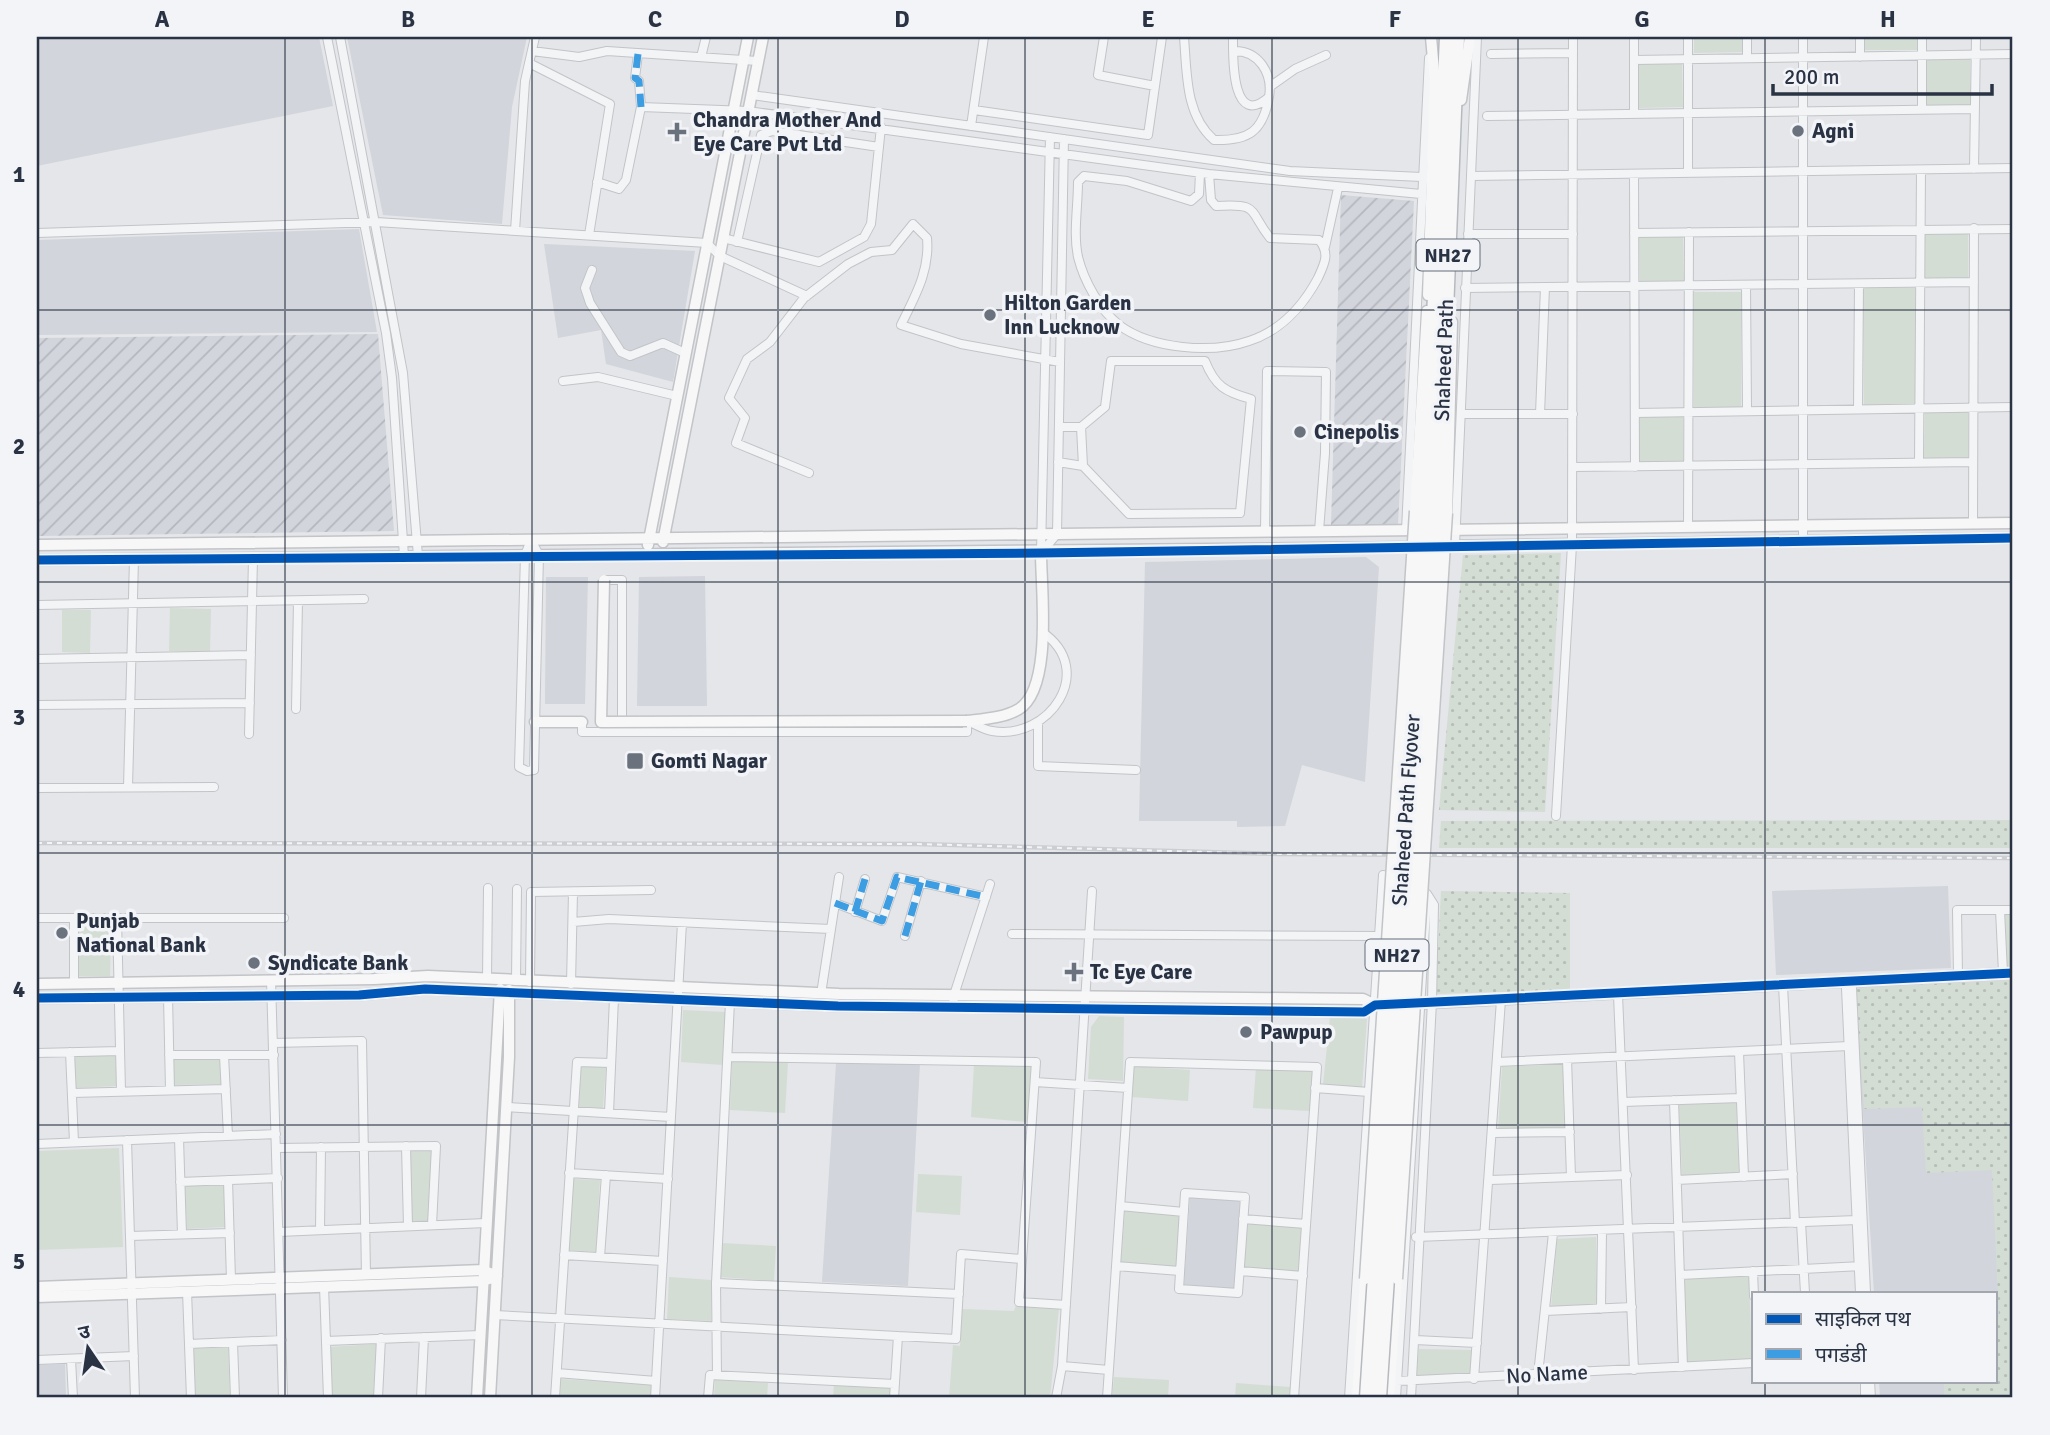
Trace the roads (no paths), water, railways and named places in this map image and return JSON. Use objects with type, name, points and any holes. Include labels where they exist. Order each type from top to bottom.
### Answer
[{"type":"highway","name":"Shaheed Path","points":[[1433,473],[1438,107],[1447,37]]},
{"type":"highway","name":"Shaheed Path","points":[[1433,473],[1455,153],[1457,37]]},
{"type":"highway","name":"Shaheed Path Flyover","points":[[1379,1398],[1433,473]]},
{"type":"highway","points":[[1431,512],[1433,473]]},
{"type":"highway","name":"Shaheed Path Flyover","points":[[1367,1398],[1431,512]]},
{"type":"street","points":[[327,37],[392,378],[404,556]]},
{"type":"street","points":[[340,37],[403,373],[418,556]]},
{"type":"street","points":[[514,231],[529,64],[535,37]]},
{"type":"street","points":[[701,57],[706,37]]},
{"type":"street","points":[[646,554],[748,37]]},
{"type":"street","points":[[659,554],[763,37]]},
{"type":"street","points":[[971,125],[984,37]]},
{"type":"street","points":[[1104,37],[1098,75],[1155,86]]},
{"type":"street","points":[[1146,150],[1161,37]]},
{"type":"street","points":[[1184,37],[1193,113],[1201,129],[1214,140],[1245,137],[1258,128],[1266,115],[1271,86],[1268,73],[1255,57],[1233,51]]},
{"type":"street","points":[[1233,37],[1237,92],[1245,102],[1255,105],[1269,97]]},
{"type":"street","points":[[1389,1398],[1397,1279],[1431,512],[1428,301],[1438,107],[1431,37]]},
{"type":"street","points":[[1406,530],[1431,37]]},
{"type":"street","points":[[1357,1398],[1431,512],[1455,153],[1469,37]]},
{"type":"street","points":[[1455,546],[1477,37]]},
{"type":"street","points":[[1556,816],[1572,545],[1573,37]]},
{"type":"street","points":[[1634,37],[1634,114]]},
{"type":"street","points":[[1688,37],[1688,173]]},
{"type":"street","points":[[1747,37],[1747,58]]},
{"type":"street","points":[[1803,37],[1803,541]]},
{"type":"street","points":[[1860,37],[1860,57]]},
{"type":"street","points":[[1922,37],[1922,109]]},
{"type":"street","points":[[1974,169],[1976,37]]},
{"type":"street","points":[[531,51],[579,57],[607,51],[758,61]]},
{"type":"street","points":[[1491,54],[1573,53]]},
{"type":"street","points":[[597,182],[619,189],[626,180],[640,107],[639,81],[635,78],[638,54]]},
{"type":"street","points":[[1634,60],[2013,54]]},
{"type":"street","points":[[1271,86],[1295,69],[1326,55]]},
{"type":"street","points":[[529,64],[610,104],[589,235]]},
{"type":"street","points":[[1462,87],[1475,88]]},
{"type":"street","points":[[752,95],[1290,171],[1423,177]]},
{"type":"street","points":[[640,107],[748,111],[1205,173],[1421,194]]},
{"type":"street","points":[[1487,116],[1975,109]]},
{"type":"street","points":[[974,110],[1148,135]]},
{"type":"street","points":[[723,238],[819,262],[864,237],[871,224],[881,127]]},
{"type":"street","points":[[737,242],[761,135],[772,131],[879,147]]},
{"type":"street","points":[[622,732],[622,580],[604,580],[601,723],[967,721],[1003,716],[1021,708],[1035,692],[1041,661],[1042,632],[1041,534],[1050,137]]},
{"type":"street","points":[[1041,553],[1057,534],[1064,139]]},
{"type":"street","points":[[1471,176],[2013,168]]},
{"type":"street","points":[[1919,462],[1921,170]]},
{"type":"street","points":[[1205,173],[1211,200],[1216,206],[1242,205],[1253,211],[1262,220],[1270,238],[1319,240],[1325,247]]},
{"type":"street","points":[[1205,173],[1199,194],[1191,201],[1105,178],[1084,176],[1078,182],[1078,257],[1089,288],[1119,325],[1152,340],[1193,347],[1231,346],[1252,340],[1283,322],[1303,304],[1327,260],[1325,247],[1338,188]]},
{"type":"street","points":[[1634,174],[1635,467]]},
{"type":"street","points":[[37,233],[376,222],[707,243],[720,256],[807,296]]},
{"type":"street","points":[[809,474],[736,443],[745,418],[729,398],[747,359],[770,342],[807,296],[848,264],[871,252],[892,250],[913,224],[927,238],[928,251],[924,277],[901,325],[961,344],[1060,362]]},
{"type":"street","points":[[1973,523],[1974,228]]},
{"type":"street","points":[[1634,233],[2013,229]]},
{"type":"street","points":[[1688,527],[1689,232]]},
{"type":"street","points":[[1468,234],[1573,234]]},
{"type":"street","points":[[592,270],[585,288],[590,303],[621,352],[630,356],[663,343],[685,353]]},
{"type":"street","points":[[1465,288],[1974,282]]},
{"type":"street","points":[[1858,284],[1858,409]]},
{"type":"street","points":[[1746,286],[1747,411]]},
{"type":"street","points":[[1540,414],[1545,287]]},
{"type":"street","points":[[1058,462],[1083,466],[1129,514],[1240,513],[1251,399],[1225,392],[1212,380],[1205,361],[1111,361],[1105,407],[1081,426],[1059,427]]},
{"type":"street","points":[[1265,532],[1267,371],[1325,372],[1325,453],[1319,531]]},
{"type":"street","points":[[563,381],[598,377],[677,396]]},
{"type":"street","points":[[1635,413],[2013,407]]},
{"type":"street","points":[[1461,414],[1573,414]]},
{"type":"street","points":[[1081,426],[1083,466]]},
{"type":"street","points":[[1573,467],[1972,462]]},
{"type":"street","points":[[37,545],[2013,523]]},
{"type":"street","points":[[1297,532],[1298,549]]},
{"type":"street","points":[[37,560],[1041,553],[2013,538]]},
{"type":"street","points":[[531,540],[539,555],[534,770],[527,771],[519,767],[525,555],[531,540]]},
{"type":"street","points":[[248,734],[253,558]]},
{"type":"street","points":[[128,787],[134,559]]},
{"type":"street","points":[[37,605],[364,600]]},
{"type":"street","points":[[296,709],[298,601]]},
{"type":"street","points":[[967,721],[990,731],[1006,732],[1038,722],[1058,702],[1067,671],[1058,643],[1042,632]]},
{"type":"street","points":[[37,659],[251,655]]},
{"type":"street","points":[[37,705],[250,703]]},
{"type":"street","points":[[535,722],[582,722],[582,732],[967,732],[967,721]]},
{"type":"street","points":[[1038,722],[1038,766],[1136,770]]},
{"type":"street","points":[[37,788],[214,787]]},
{"type":"street","points":[[1349,1398],[1383,875]]},
{"type":"street","points":[[821,994],[839,877]]},
{"type":"street","points":[[835,903],[882,921],[897,877],[986,897]]},
{"type":"street","points":[[855,912],[865,879]]},
{"type":"street","points":[[905,936],[920,881]]},
{"type":"street","points":[[953,1008],[954,995],[990,884]]},
{"type":"street","points":[[487,979],[488,888]]},
{"type":"street","points":[[490,1398],[517,889]]},
{"type":"street","points":[[530,982],[531,892],[651,890]]},
{"type":"street","points":[[1056,1398],[1062,1366],[1092,891]]},
{"type":"street","points":[[1382,891],[1427,894],[1427,1003],[1415,1340],[1410,1398]]},
{"type":"street","points":[[571,984],[573,892]]},
{"type":"street","points":[[1958,975],[1957,910],[2013,910]]},
{"type":"street","points":[[37,984],[428,976],[821,994],[1363,999],[1375,1005],[1618,995],[2008,973],[2000,910]]},
{"type":"street","points":[[37,918],[284,918]]},
{"type":"street","points":[[74,918],[74,983]]},
{"type":"street","points":[[117,918],[121,1091]]},
{"type":"street","points":[[573,922],[608,919],[831,929]]},
{"type":"street","points":[[655,1398],[682,923]]},
{"type":"street","points":[[1012,934],[1379,936]]},
{"type":"street","points":[[271,980],[284,1398]]},
{"type":"street","points":[[477,1398],[498,993],[511,981]]},
{"type":"street","points":[[1849,981],[1846,988],[1857,1220],[1866,1292]]},
{"type":"street","points":[[1849,981],[1852,988],[1862,1266],[1860,1292]]},
{"type":"street","points":[[1783,985],[1793,1174],[1805,1292]]},
{"type":"street","points":[[37,998],[359,995],[425,989],[614,998],[953,1008],[1364,1012],[1375,1005]]},
{"type":"street","points":[[1618,995],[1634,1370]]},
{"type":"street","points":[[168,996],[170,1090]]},
{"type":"street","points":[[609,1114],[614,998]]},
{"type":"street","points":[[1474,1378],[1501,1000]]},
{"type":"street","points":[[717,1375],[719,1328],[716,1283],[730,1002]]},
{"type":"street","points":[[1396,1398],[1427,1003]]},
{"type":"street","points":[[273,1043],[362,1041],[366,1275]]},
{"type":"street","points":[[1497,1062],[1849,1046]]},
{"type":"street","points":[[37,1053],[120,1051]]},
{"type":"street","points":[[70,1052],[74,1142]]},
{"type":"street","points":[[1738,1052],[1744,1177]]},
{"type":"street","points":[[169,1055],[274,1055]]},
{"type":"street","points":[[224,1055],[228,1136]]},
{"type":"street","points":[[728,1057],[1036,1062],[1019,1302],[1066,1305]]},
{"type":"street","points":[[1567,1059],[1571,1177]]},
{"type":"street","points":[[555,1398],[577,1062],[611,1063]]},
{"type":"street","points":[[1107,1398],[1130,1062],[1317,1067],[1294,1398]]},
{"type":"street","points":[[1035,1082],[1128,1088]]},
{"type":"street","points":[[1315,1088],[1369,1092]]},
{"type":"street","points":[[72,1093],[226,1089]]},
{"type":"street","points":[[1623,1102],[1740,1098]]},
{"type":"street","points":[[1674,1100],[1683,1367]]},
{"type":"street","points":[[506,1107],[671,1117]]},
{"type":"street","points":[[1493,1133],[1570,1132]]},
{"type":"street","points":[[37,1144],[276,1134]]},
{"type":"street","points":[[179,1138],[182,1234]]},
{"type":"street","points":[[127,1140],[135,1398]]},
{"type":"street","points":[[407,1146],[408,1226]]},
{"type":"street","points":[[277,1148],[436,1146],[432,1225]]},
{"type":"street","points":[[320,1230],[321,1147]]},
{"type":"street","points":[[569,1173],[668,1179]]},
{"type":"street","points":[[1677,1180],[1793,1174]]},
{"type":"street","points":[[600,1257],[606,1175]]},
{"type":"street","points":[[1490,1181],[1627,1175]]},
{"type":"street","points":[[180,1182],[278,1178]]},
{"type":"street","points":[[228,1180],[231,1280]]},
{"type":"street","points":[[1185,1193],[1245,1196],[1238,1293],[1179,1289],[1184,1212],[1185,1193]]},
{"type":"street","points":[[1120,1206],[1184,1212]]},
{"type":"street","points":[[1243,1219],[1306,1224]]},
{"type":"street","points":[[1407,1236],[1553,1233],[1857,1220]]},
{"type":"street","points":[[279,1232],[486,1223]]},
{"type":"street","points":[[1601,1309],[1602,1231]]},
{"type":"street","points":[[130,1236],[230,1233]]},
{"type":"street","points":[[1538,1375],[1553,1233]]},
{"type":"street","points":[[495,1315],[956,1339],[961,1254],[1022,1259]]},
{"type":"street","points":[[564,1255],[663,1261]]},
{"type":"street","points":[[1116,1266],[1180,1271]]},
{"type":"street","points":[[1680,1275],[1862,1266]]},
{"type":"street","points":[[1240,1271],[1303,1276]]},
{"type":"street","points":[[1753,1271],[1754,1292]]},
{"type":"street","points":[[37,1287],[187,1291],[366,1275],[497,1276]]},
{"type":"street","points":[[37,1297],[231,1280],[324,1286],[483,1276]]},
{"type":"street","points":[[716,1283],[958,1294]]},
{"type":"street","points":[[324,1286],[328,1398]]},
{"type":"street","points":[[187,1291],[191,1398]]},
{"type":"street","points":[[1545,1311],[1632,1307]]},
{"type":"street","points":[[326,1341],[480,1335]]},
{"type":"street","points":[[894,1398],[898,1336]]},
{"type":"street","points":[[421,1398],[424,1337]]},
{"type":"street","points":[[377,1398],[381,1338]]},
{"type":"street","points":[[189,1344],[282,1340]]},
{"type":"street","points":[[1415,1340],[1477,1343]]},
{"type":"street","points":[[233,1342],[235,1398]]},
{"type":"street","points":[[37,1360],[134,1356]]},
{"type":"street","points":[[71,1359],[72,1398]]},
{"type":"street","name":"No Name","points":[[1397,1381],[1752,1363]]},
{"type":"street","points":[[1062,1366],[1109,1370]]},
{"type":"street","points":[[557,1373],[656,1381]]},
{"type":"street","points":[[708,1398],[710,1375],[895,1384]]},
{"type":"railway","points":[[37,843],[917,844],[1279,854],[2013,858]]},
{"type":"place","name":"Agni","points":[[1798,131]]},
{"type":"place","name":"Chandra Mother And Eye Care Pvt Ltd","points":[[677,132]]},
{"type":"place","name":"Hilton Garden Inn Lucknow","points":[[990,315]]},
{"type":"place","name":"Cinepolis","points":[[1300,432]]},
{"type":"place","name":"Gomti Nagar","points":[[635,761]]},
{"type":"place","name":"Punjab National Bank","points":[[62,933]]},
{"type":"place","name":"Syndicate Bank","points":[[254,963]]},
{"type":"place","name":"Tc Eye Care","points":[[1074,972]]},
{"type":"place","name":"Pawpup","points":[[1246,1032]]}]
